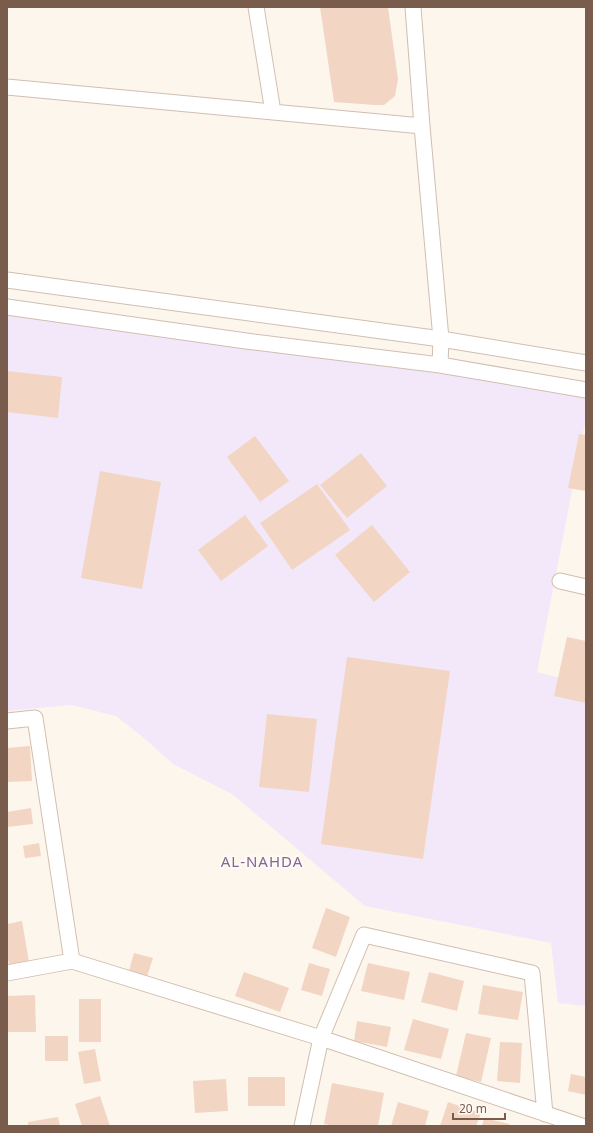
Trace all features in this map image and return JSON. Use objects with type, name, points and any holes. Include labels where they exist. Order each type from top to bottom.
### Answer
[{"type":"street","points":[[256,7],[274,112]]},
{"type":"street","points":[[413,7],[441,339],[440,366]]},
{"type":"street","points":[[7,87],[422,126]]},
{"type":"street","points":[[7,280],[441,339],[586,363]]},
{"type":"street","points":[[7,307],[246,341],[440,366],[586,390]]},
{"type":"street","points":[[560,581],[586,587]]},
{"type":"street","points":[[7,721],[35,718],[72,961]]},
{"type":"street","points":[[302,1126],[321,1038],[364,935],[532,973],[545,1114]]},
{"type":"street","points":[[7,973],[72,961],[321,1038],[582,1126]]},
{"type":"shaded area","points":[[7,307],[586,396],[586,418],[537,672],[586,685],[586,1006],[558,1003],[551,943],[365,906],[232,794],[173,764],[116,716],[71,705],[7,711]]},
{"type":"building","points":[[320,7],[388,7],[398,79],[395,96],[384,105],[334,102]]},
{"type":"building","points":[[7,371],[62,377],[58,418],[7,412]]},
{"type":"building","points":[[579,434],[586,435],[586,491],[568,488]]},
{"type":"building","points":[[255,436],[289,481],[260,502],[227,457]]},
{"type":"building","points":[[361,453],[387,486],[347,518],[320,485]]},
{"type":"building","points":[[100,471],[161,482],[142,589],[81,578]]},
{"type":"building","points":[[317,484],[350,530],[292,570],[260,523]]},
{"type":"building","points":[[245,515],[268,546],[221,581],[198,550]]},
{"type":"building","points":[[372,525],[410,572],[374,602],[335,555]]},
{"type":"building","points":[[567,637],[586,641],[586,703],[554,696]]},
{"type":"building","points":[[347,657],[450,671],[423,859],[321,844]]},
{"type":"building","points":[[267,714],[317,719],[309,792],[259,787]]},
{"type":"building","points":[[30,746],[32,781],[7,782],[7,748]]},
{"type":"building","points":[[31,808],[33,824],[7,827],[7,812]]},
{"type":"building","points":[[39,843],[41,856],[25,858],[23,846]]},
{"type":"building","points":[[326,908],[350,917],[336,957],[312,948]]},
{"type":"building","points":[[22,921],[29,962],[9,965],[7,953],[7,924]]},
{"type":"building","points":[[134,953],[153,958],[145,983],[127,978]]},
{"type":"building","points":[[309,963],[330,969],[322,996],[301,990]]},
{"type":"building","points":[[368,963],[410,972],[404,1000],[361,991]]},
{"type":"building","points":[[244,972],[289,988],[280,1012],[235,996]]},
{"type":"building","points":[[429,972],[464,981],[457,1011],[421,1002]]},
{"type":"building","points":[[483,985],[523,992],[518,1020],[478,1014]]},
{"type":"building","points":[[35,995],[36,1032],[7,1032],[7,996]]},
{"type":"building","points":[[79,999],[101,999],[101,1042],[79,1042]]},
{"type":"building","points":[[413,1019],[449,1029],[441,1059],[404,1050]]},
{"type":"building","points":[[357,1021],[391,1027],[387,1047],[354,1041]]},
{"type":"building","points":[[466,1033],[491,1038],[481,1082],[456,1076]]},
{"type":"building","points":[[45,1036],[68,1036],[68,1061],[45,1061]]},
{"type":"building","points":[[500,1042],[522,1043],[520,1083],[497,1081]]},
{"type":"building","points":[[95,1049],[101,1081],[84,1084],[78,1052]]},
{"type":"building","points":[[571,1074],[586,1077],[586,1095],[568,1091]]},
{"type":"building","points":[[248,1077],[285,1077],[285,1106],[248,1106]]},
{"type":"building","points":[[226,1079],[228,1111],[195,1113],[193,1081]]},
{"type":"building","points":[[332,1083],[384,1093],[378,1126],[335,1126],[324,1124]]},
{"type":"building","points":[[100,1096],[110,1126],[82,1126],[75,1104]]},
{"type":"building","points":[[398,1102],[429,1111],[425,1126],[391,1126]]},
{"type":"building","points":[[448,1102],[481,1113],[476,1126],[440,1126]]},
{"type":"building","points":[[58,1117],[60,1126],[28,1126],[28,1122]]},
{"type":"building","points":[[484,1118],[510,1124],[509,1126],[482,1126]]},
{"type":"district","name":"AL-NAHDA","points":[[262,861]]}]
